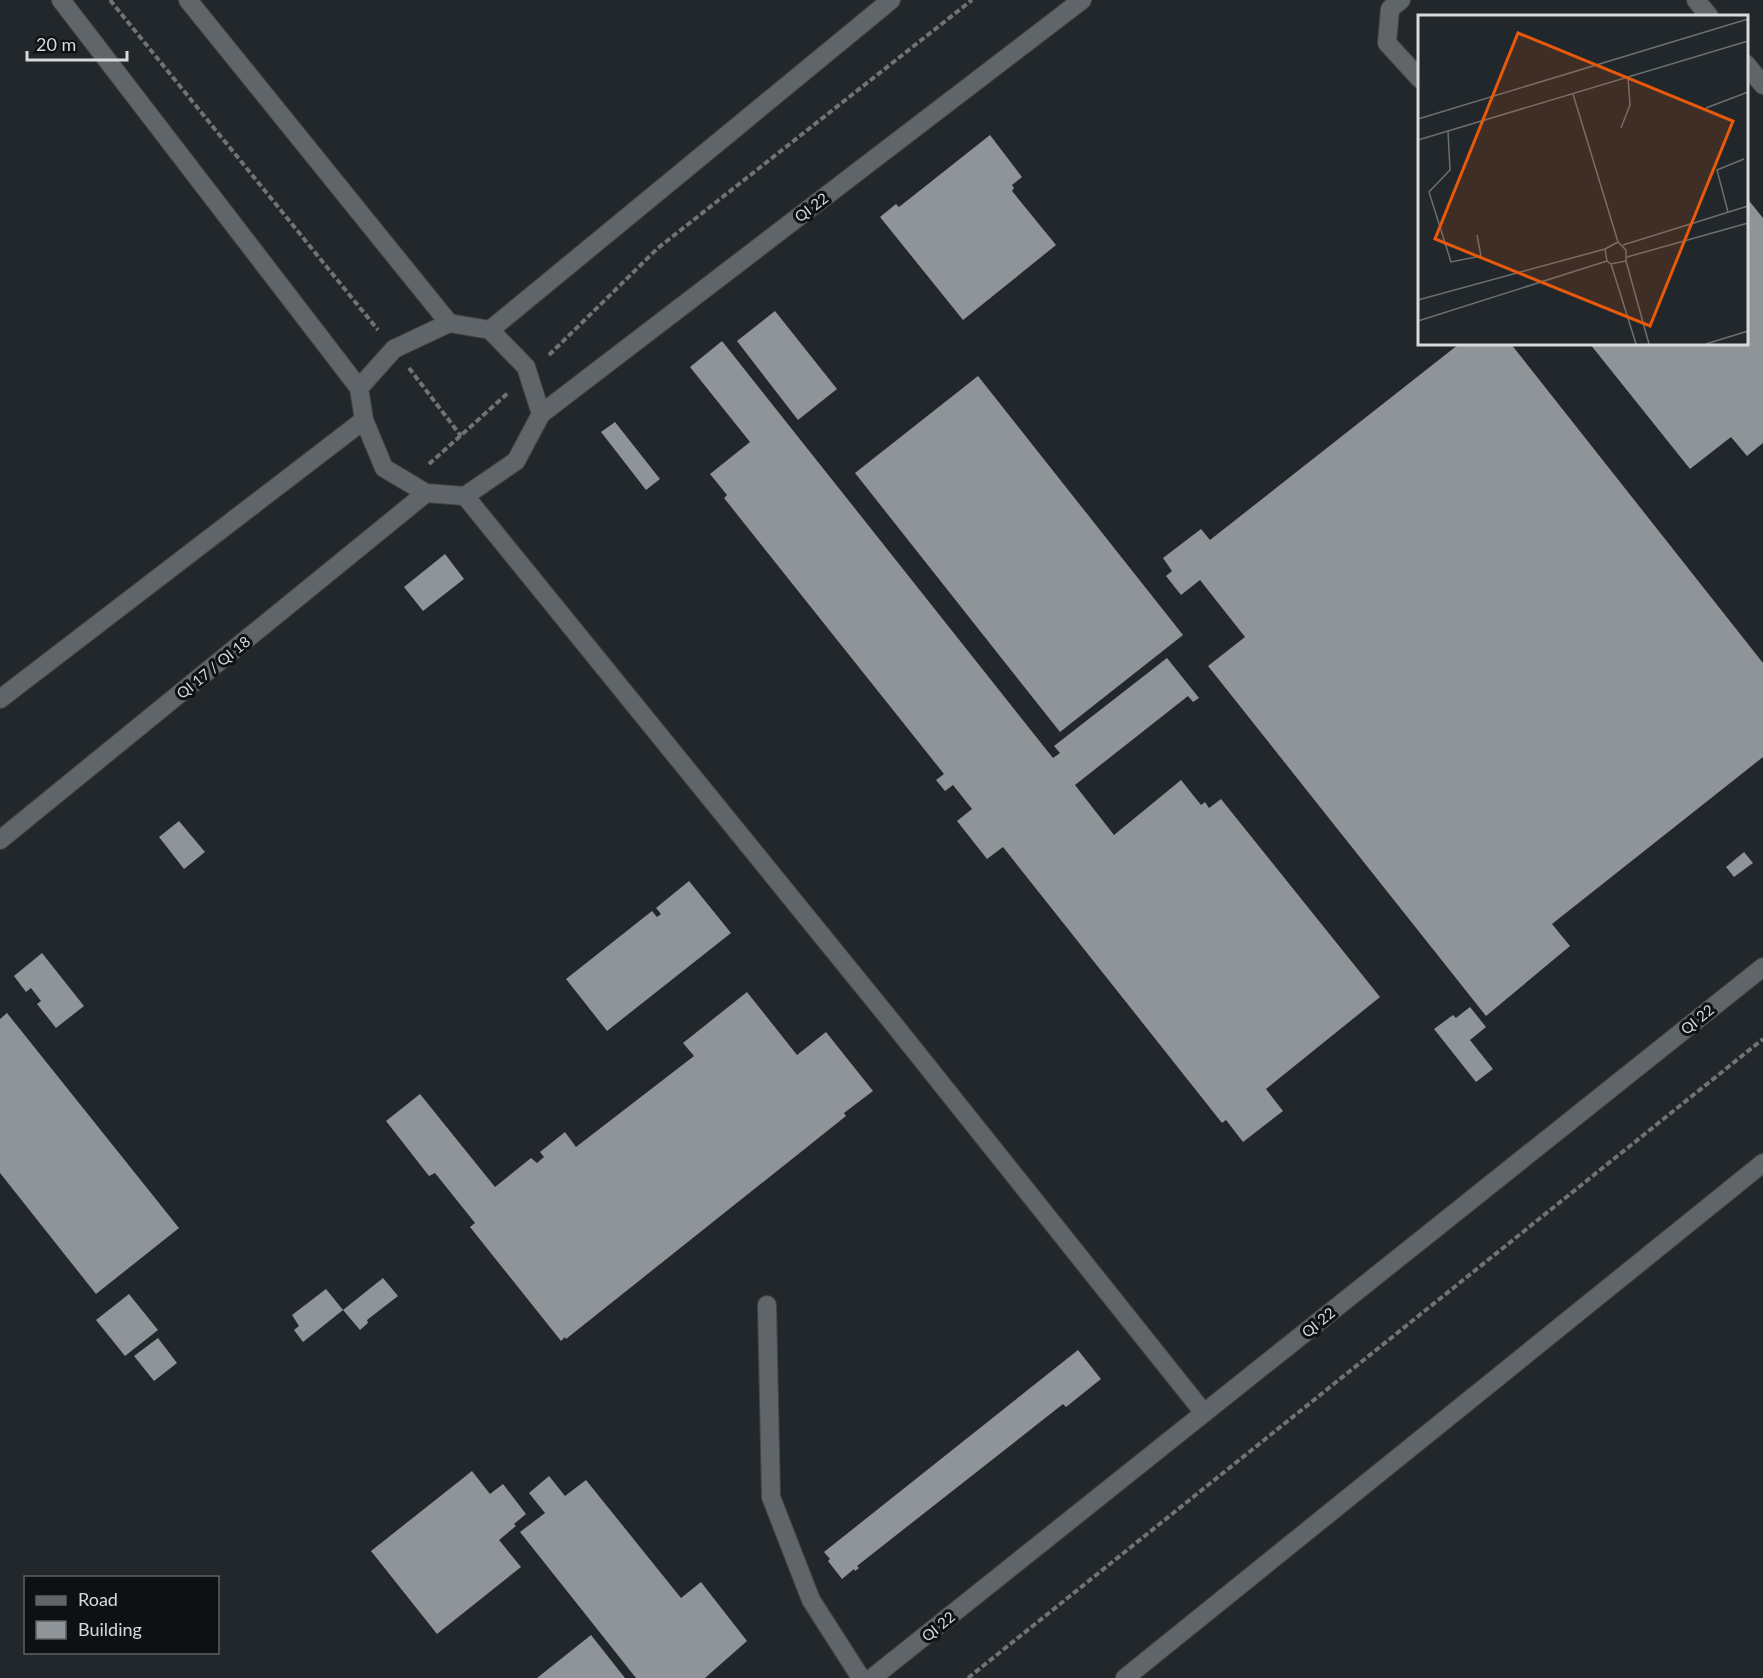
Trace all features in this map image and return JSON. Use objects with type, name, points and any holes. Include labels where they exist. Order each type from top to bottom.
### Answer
[{"type":"street","points":[[61,0],[359,388],[364,420],[384,468],[426,493],[465,496],[516,461],[541,414],[526,367],[490,330],[449,323],[394,349],[359,388]]},
{"type":"street","points":[[188,0],[449,323]]},
{"type":"street","points":[[490,330],[891,0]]},
{"type":"street","name":"QI 22","points":[[541,414],[1082,0]]},
{"type":"street","points":[[1401,0],[1390,9],[1387,43],[1418,78]]},
{"type":"street","points":[[1696,0],[1708,15]]},
{"type":"street","points":[[1748,66],[1763,85]]},
{"type":"street","points":[[0,699],[364,420]]},
{"type":"street","name":"QI 17 / QI 18","points":[[0,840],[426,493]]},
{"type":"street","points":[[465,496],[892,1022],[1204,1413]]},
{"type":"street","name":"QI 22","points":[[872,1678],[1763,967]]},
{"type":"street","points":[[1125,1678],[1763,1163]]},
{"type":"street","points":[[767,1305],[771,1497],[811,1600],[861,1678]]},
{"type":"path","points":[[110,0],[394,349],[461,436]]},
{"type":"path","points":[[409,482],[529,374],[658,248],[972,0]]},
{"type":"path","points":[[968,1678],[1763,1039]]},
{"type":"building","points":[[990,135],[1022,177],[1012,185],[1014,188],[1012,191],[1056,245],[963,320],[880,217],[896,204],[899,207]]},
{"type":"building","points":[[1748,199],[1763,218],[1763,443],[1747,456],[1731,437],[1690,469],[1591,345],[1748,345]]},
{"type":"building","points":[[775,311],[837,389],[798,420],[737,341]]},
{"type":"building","points":[[722,341],[1053,758],[1060,753],[1054,746],[1167,658],[1199,698],[1193,702],[1188,696],[1075,785],[1114,835],[1181,780],[1201,805],[1205,802],[1209,808],[1221,799],[1380,997],[1266,1089],[1283,1111],[1243,1142],[1226,1120],[1222,1123],[1003,847],[987,859],[957,821],[972,809],[953,785],[945,791],[936,780],[944,774],[724,498],[727,495],[710,474],[750,442],[690,367]]},
{"type":"building","points":[[1458,345],[1512,345],[1763,663],[1763,757],[1552,924],[1570,946],[1486,1016],[1208,666],[1245,637],[1200,580],[1181,595],[1166,576],[1172,571],[1163,558],[1201,529],[1210,540]]},
{"type":"building","points":[[978,376],[1183,635],[1060,732],[855,473]]},
{"type":"building","points":[[615,422],[660,479],[646,490],[601,432]]},
{"type":"building","points":[[445,554],[464,579],[423,611],[404,587]]},
{"type":"building","points":[[179,821],[205,852],[184,869],[159,837]]},
{"type":"building","points":[[1744,852],[1753,863],[1734,877],[1726,867]]},
{"type":"building","points":[[689,881],[731,933],[607,1031],[566,979],[652,911],[657,917],[661,914],[656,908]]},
{"type":"building","points":[[42,953],[84,1006],[56,1028],[37,1004],[41,1001],[31,988],[26,992],[14,976]]},
{"type":"building","points":[[747,992],[797,1055],[826,1032],[873,1091],[844,1113],[846,1116],[561,1341],[470,1227],[475,1223],[435,1173],[429,1176],[386,1121],[420,1094],[495,1187],[531,1158],[537,1163],[544,1157],[540,1152],[565,1132],[576,1147],[694,1056],[683,1043]]},
{"type":"building","points":[[1470,1007],[1486,1027],[1470,1040],[1493,1069],[1476,1082],[1434,1029],[1453,1015],[1456,1018]]},
{"type":"building","points":[[7,1013],[179,1228],[96,1294],[0,1173],[0,1019]]},
{"type":"building","points":[[383,1278],[398,1296],[367,1320],[368,1323],[360,1330],[343,1310]]},
{"type":"building","points":[[326,1289],[343,1310],[303,1342],[294,1330],[299,1326],[292,1315]]},
{"type":"building","points":[[129,1294],[158,1330],[125,1356],[96,1320]]},
{"type":"building","points":[[158,1338],[177,1363],[154,1381],[134,1356]]},
{"type":"building","points":[[1078,1350],[1101,1379],[1066,1407],[1063,1404],[857,1566],[859,1568],[855,1571],[854,1569],[842,1579],[824,1552]]},
{"type":"building","points":[[472,1471],[490,1494],[503,1484],[526,1514],[499,1540],[521,1567],[437,1634],[371,1551]]},
{"type":"building","points":[[549,1476],[565,1496],[586,1480],[681,1598],[701,1582],[747,1641],[705,1678],[636,1678],[520,1532],[545,1513],[529,1493]]},
{"type":"building","points":[[591,1635],[625,1678],[537,1678]]}]
